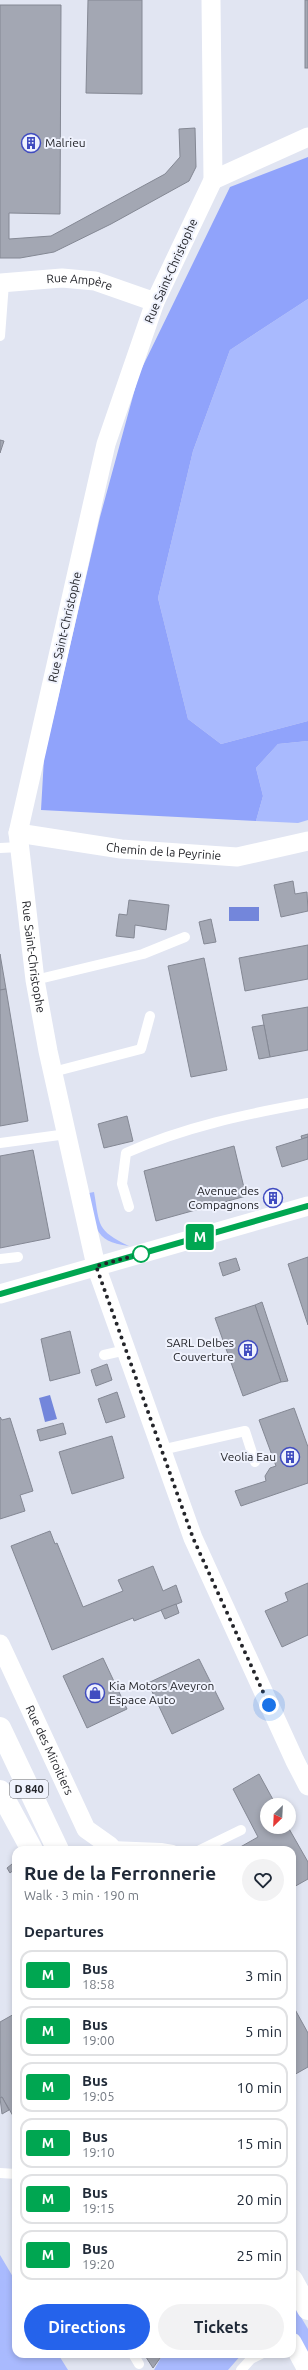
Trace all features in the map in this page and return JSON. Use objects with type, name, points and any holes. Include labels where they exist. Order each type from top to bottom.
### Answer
[{"type":"main road","name":"D 840","points":[[0,1728],[56,1846]]},
{"type":"main road","name":"D 840","points":[[0,1791],[30,1846]]},
{"type":"main road","points":[[296,2287],[308,2309]]},
{"type":"street","name":"Rue Saint-Christophe","points":[[211,0],[213,180],[155,302],[106,444],[19,840],[35,980],[53,1072],[96,1266],[193,1538],[294,1761],[308,1786]]},
{"type":"street","points":[[213,180],[308,136]]},
{"type":"street","name":"Rue Ampère","points":[[2,283],[62,278],[96,281],[155,302]]},
{"type":"street","name":"Chemin de la Peyrinie","points":[[19,840],[237,857],[308,841]]},
{"type":"street","points":[[0,1294],[308,1206]]},
{"type":"street","name":"Rue des Miroitiers","points":[[0,1644],[86,1828],[109,1846]]},
{"type":"street","points":[[296,2349],[307,2370]]},
{"type":"lane","points":[[0,336],[2,283]]},
{"type":"lane","points":[[0,848],[19,840]]},
{"type":"lane","points":[[35,980],[143,954],[185,938]]},
{"type":"lane","points":[[53,1072],[141,1049],[150,1016]]},
{"type":"lane","points":[[129,1207],[122,1184],[126,1153],[154,1140],[255,1112],[308,1103]]},
{"type":"lane","points":[[0,1143],[67,1134]]},
{"type":"lane","points":[[0,1259],[18,1257]]},
{"type":"lane","points":[[104,1355],[126,1350]]},
{"type":"lane","points":[[161,1450],[245,1431],[255,1462]]},
{"type":"lane","points":[[208,1846],[241,1830]]},
{"type":"lane","points":[[0,2173],[12,2174]]},
{"type":"lane","points":[[135,2358],[139,2364]]},
{"type":"lane","points":[[241,2370],[252,2358]]},
{"type":"shaded area","points":[[308,157],[308,299],[230,350],[193,451],[158,598],[188,719],[221,744],[308,721],[308,741],[278,744],[256,768],[263,796],[256,821],[41,810],[44,758],[100,517],[139,374],[230,187]]},
{"type":"shaded area","points":[[308,299],[308,721],[221,744],[188,719],[158,598],[193,451],[230,350]]},
{"type":"shaded area","points":[[308,741],[308,820],[298,823],[256,821],[263,796],[256,768],[278,744]]},
{"type":"shaded area","points":[[229,907],[259,907],[259,921],[229,921]]},
{"type":"shaded area","points":[[94,1192],[97,1213],[101,1226],[110,1236],[129,1246],[117,1244],[108,1240],[97,1230],[89,1193]]},
{"type":"shaded area","points":[[50,1395],[57,1419],[45,1422],[39,1398]]},
{"type":"shaded area","points":[[0,2255],[12,2275],[12,2358],[60,2358],[68,2370],[0,2370]]},
{"type":"shaded area","points":[[296,2309],[308,2329],[308,2363],[296,2342]]},
{"type":"shaded area","points":[[161,2358],[238,2358],[228,2370],[154,2370]]},
{"type":"building","points":[[88,0],[142,0],[142,94],[86,93]]},
{"type":"building","points":[[305,0],[308,0],[308,68],[305,68]]},
{"type":"building","name":"Malrieu","points":[[0,5],[61,5],[60,214],[9,213],[9,239],[51,236],[165,174],[180,157],[179,129],[195,128],[196,167],[189,181],[111,224],[54,252],[20,258],[0,258]]},
{"type":"building","points":[[0,440],[4,441],[0,453]]},
{"type":"building","points":[[293,881],[295,894],[307,892],[308,911],[281,917],[274,885]]},
{"type":"building","points":[[129,900],[169,905],[166,930],[135,925],[134,938],[116,936],[119,914],[127,915]]},
{"type":"building","points":[[211,919],[216,942],[204,944],[199,922]]},
{"type":"building","points":[[308,945],[308,979],[245,991],[239,958]]},
{"type":"building","points":[[0,954],[6,989],[0,990]]},
{"type":"building","points":[[204,958],[227,1070],[191,1077],[168,966]]},
{"type":"building","points":[[6,989],[28,1121],[0,1126],[0,990]]},
{"type":"building","points":[[308,1007],[308,1050],[270,1057],[262,1015]]},
{"type":"building","points":[[264,1025],[270,1057],[259,1059],[252,1027]]},
{"type":"building","points":[[127,1116],[133,1141],[104,1148],[98,1124]]},
{"type":"building","points":[[308,1134],[308,1137],[302,1139],[301,1136]]},
{"type":"building","points":[[308,1137],[308,1159],[282,1167],[276,1147]]},
{"type":"building","points":[[234,1146],[246,1196],[156,1221],[144,1171]]},
{"type":"building","points":[[33,1150],[50,1238],[0,1248],[0,1156]]},
{"type":"building","name":"Avenue des Compagnons","points":[[277,1194],[278,1200],[268,1202],[267,1197]]},
{"type":"building","points":[[308,1257],[308,1325],[288,1264]]},
{"type":"building","points":[[236,1258],[240,1270],[223,1276],[219,1263]]},
{"type":"building","points":[[262,1302],[288,1381],[281,1382],[255,1305]]},
{"type":"building","name":"SARL Delbes Couverture","points":[[255,1305],[281,1382],[243,1396],[215,1318]]},
{"type":"building","points":[[70,1331],[80,1373],[50,1381],[41,1339]]},
{"type":"building","points":[[107,1364],[112,1380],[96,1386],[91,1370]]},
{"type":"building","points":[[117,1392],[125,1417],[106,1423],[98,1399]]},
{"type":"building","name":"Veolia Eau","points":[[294,1408],[308,1447],[308,1483],[241,1506],[235,1491],[266,1481],[265,1476],[270,1468],[276,1466],[259,1420]]},
{"type":"building","points":[[0,1417],[2,1420],[10,1418],[33,1491],[20,1495],[25,1511],[0,1519]]},
{"type":"building","points":[[63,1423],[66,1434],[40,1441],[37,1430]]},
{"type":"building","points":[[112,1436],[124,1478],[72,1494],[59,1452]]},
{"type":"building","points":[[50,1531],[55,1544],[57,1543],[83,1607],[123,1591],[118,1580],[153,1566],[163,1591],[176,1585],[182,1602],[134,1621],[133,1618],[52,1650],[11,1546]]},
{"type":"building","points":[[308,1583],[308,1635],[282,1647],[265,1611],[288,1601],[285,1593]]},
{"type":"building","points":[[176,1604],[179,1613],[165,1619],[161,1610]]},
{"type":"building","name":"Kia Motors Aveyron Espace Auto","points":[[103,1658],[127,1709],[87,1728],[63,1676]]},
{"type":"building","points":[[199,1659],[224,1709],[172,1734],[148,1683]]},
{"type":"building","points":[[259,1774],[272,1798],[260,1798],[260,1834],[292,1834],[308,1862],[308,1879],[296,1886],[296,1846],[242,1846],[258,1837],[233,1789]]},
{"type":"building","points":[[12,1864],[12,1871],[10,1873],[7,1868]]},
{"type":"building","points":[[296,2011],[308,2033],[308,2067],[296,2074]]},
{"type":"building","points":[[12,2015],[12,2114],[2,2097],[0,2098],[0,2022]]},
{"type":"building","points":[[2,2097],[9,2110],[2,2114],[0,2098]]},
{"type":"building","points":[[147,2358],[160,2358],[153,2368]]},
{"type":"bus line","name":"M","points":[[0,1294],[308,1206]]},
{"type":"place","name":"Malrieu","points":[[31,143]]},
{"type":"place","name":"Avenue des Compagnons","points":[[273,1198]]},
{"type":"place","name":"SARL Delbes Couverture","points":[[248,1350]]},
{"type":"place","name":"Veolia Eau","points":[[290,1457]]},
{"type":"place","name":"Kia Motors Aveyron Espace Auto","points":[[95,1693]]},
{"type":"route","points":[[141,1254],[96,1266],[193,1538],[269,1705]]}]
